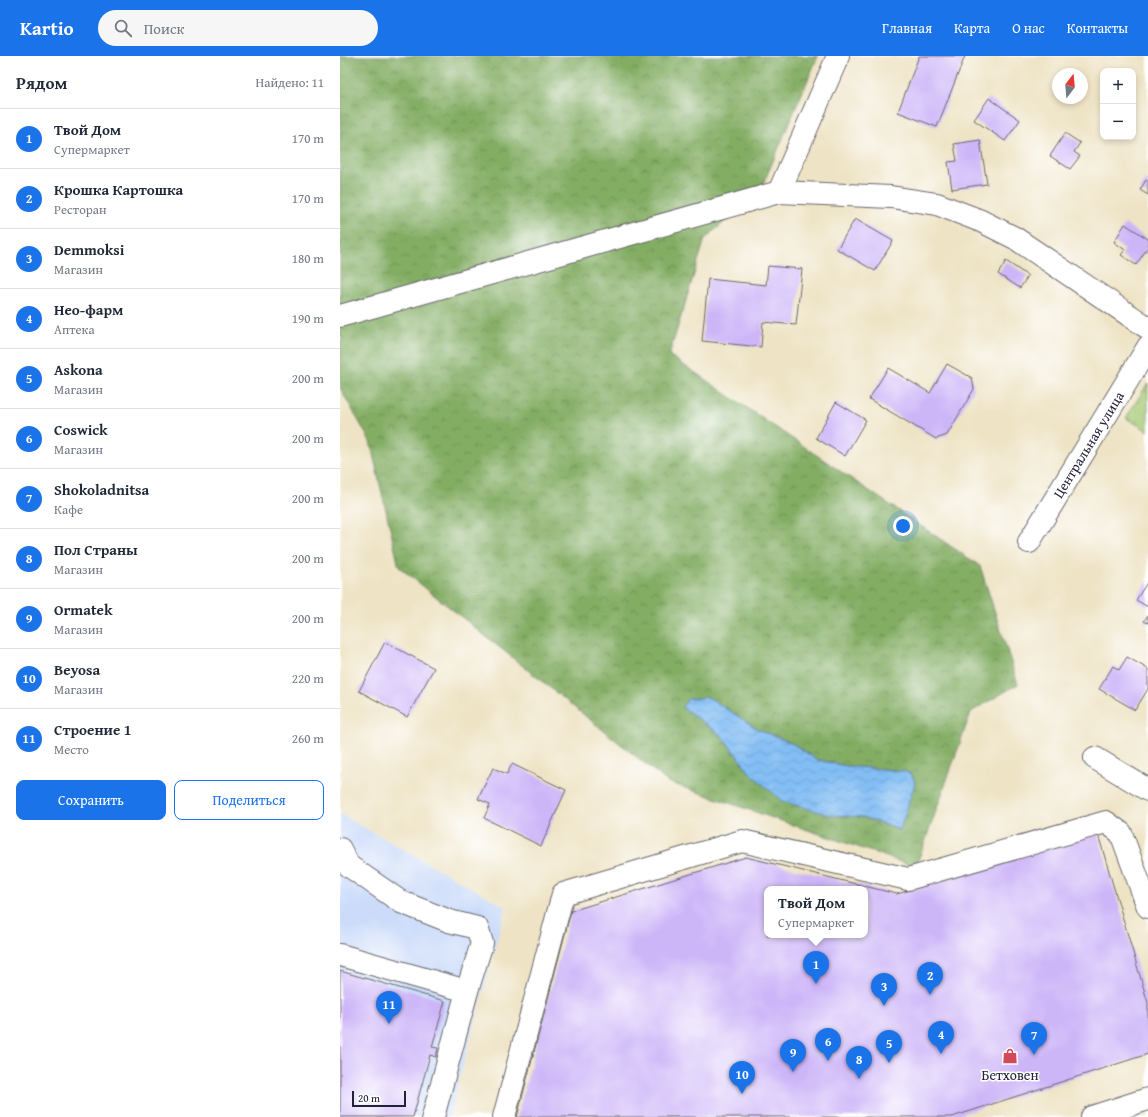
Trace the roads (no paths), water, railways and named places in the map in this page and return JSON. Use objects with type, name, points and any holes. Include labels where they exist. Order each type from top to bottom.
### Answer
[{"type":"street","points":[[779,192],[838,56]]},
{"type":"street","points":[[340,316],[779,192],[891,197],[937,204],[981,221],[1015,238],[1148,328]]},
{"type":"street","name":"Центральная улица","points":[[1029,542],[1148,347]]},
{"type":"street","points":[[1095,758],[1148,790]]},
{"type":"street","points":[[504,1117],[563,894],[742,841],[908,879],[1106,822],[1121,833],[1148,906]]},
{"type":"street","points":[[340,849],[349,866],[401,902],[449,920],[477,928],[482,943],[432,1117]]},
{"type":"street","points":[[340,954],[467,991]]},
{"type":"street","points":[[1092,1117],[1148,1099]]},
{"type":"water","points":[[708,697],[758,729],[793,744],[818,760],[846,766],[904,771],[912,775],[915,783],[900,830],[863,817],[830,815],[782,801],[751,774],[722,736],[682,707],[688,699]]},
{"type":"place","name":"Твой Дом","points":[[816,984]]},
{"type":"place","name":"Крошка Картошка","points":[[930,995]]},
{"type":"place","name":"Demmoksi","points":[[884,1006]]},
{"type":"place","name":"Строение 1","points":[[389,1024]]},
{"type":"place","name":"Нео-фарм","points":[[941,1054]]},
{"type":"place","name":"Shokoladnitsa","points":[[1034,1055]]},
{"type":"place","name":"Бетховен","points":[[1010,1056]]},
{"type":"place","name":"Coswick","points":[[828,1061]]},
{"type":"place","name":"Askona","points":[[889,1063]]},
{"type":"place","name":"Ormatek","points":[[793,1072]]},
{"type":"place","name":"Пол Страны","points":[[859,1079]]},
{"type":"place","name":"Beyosa","points":[[742,1094]]}]
